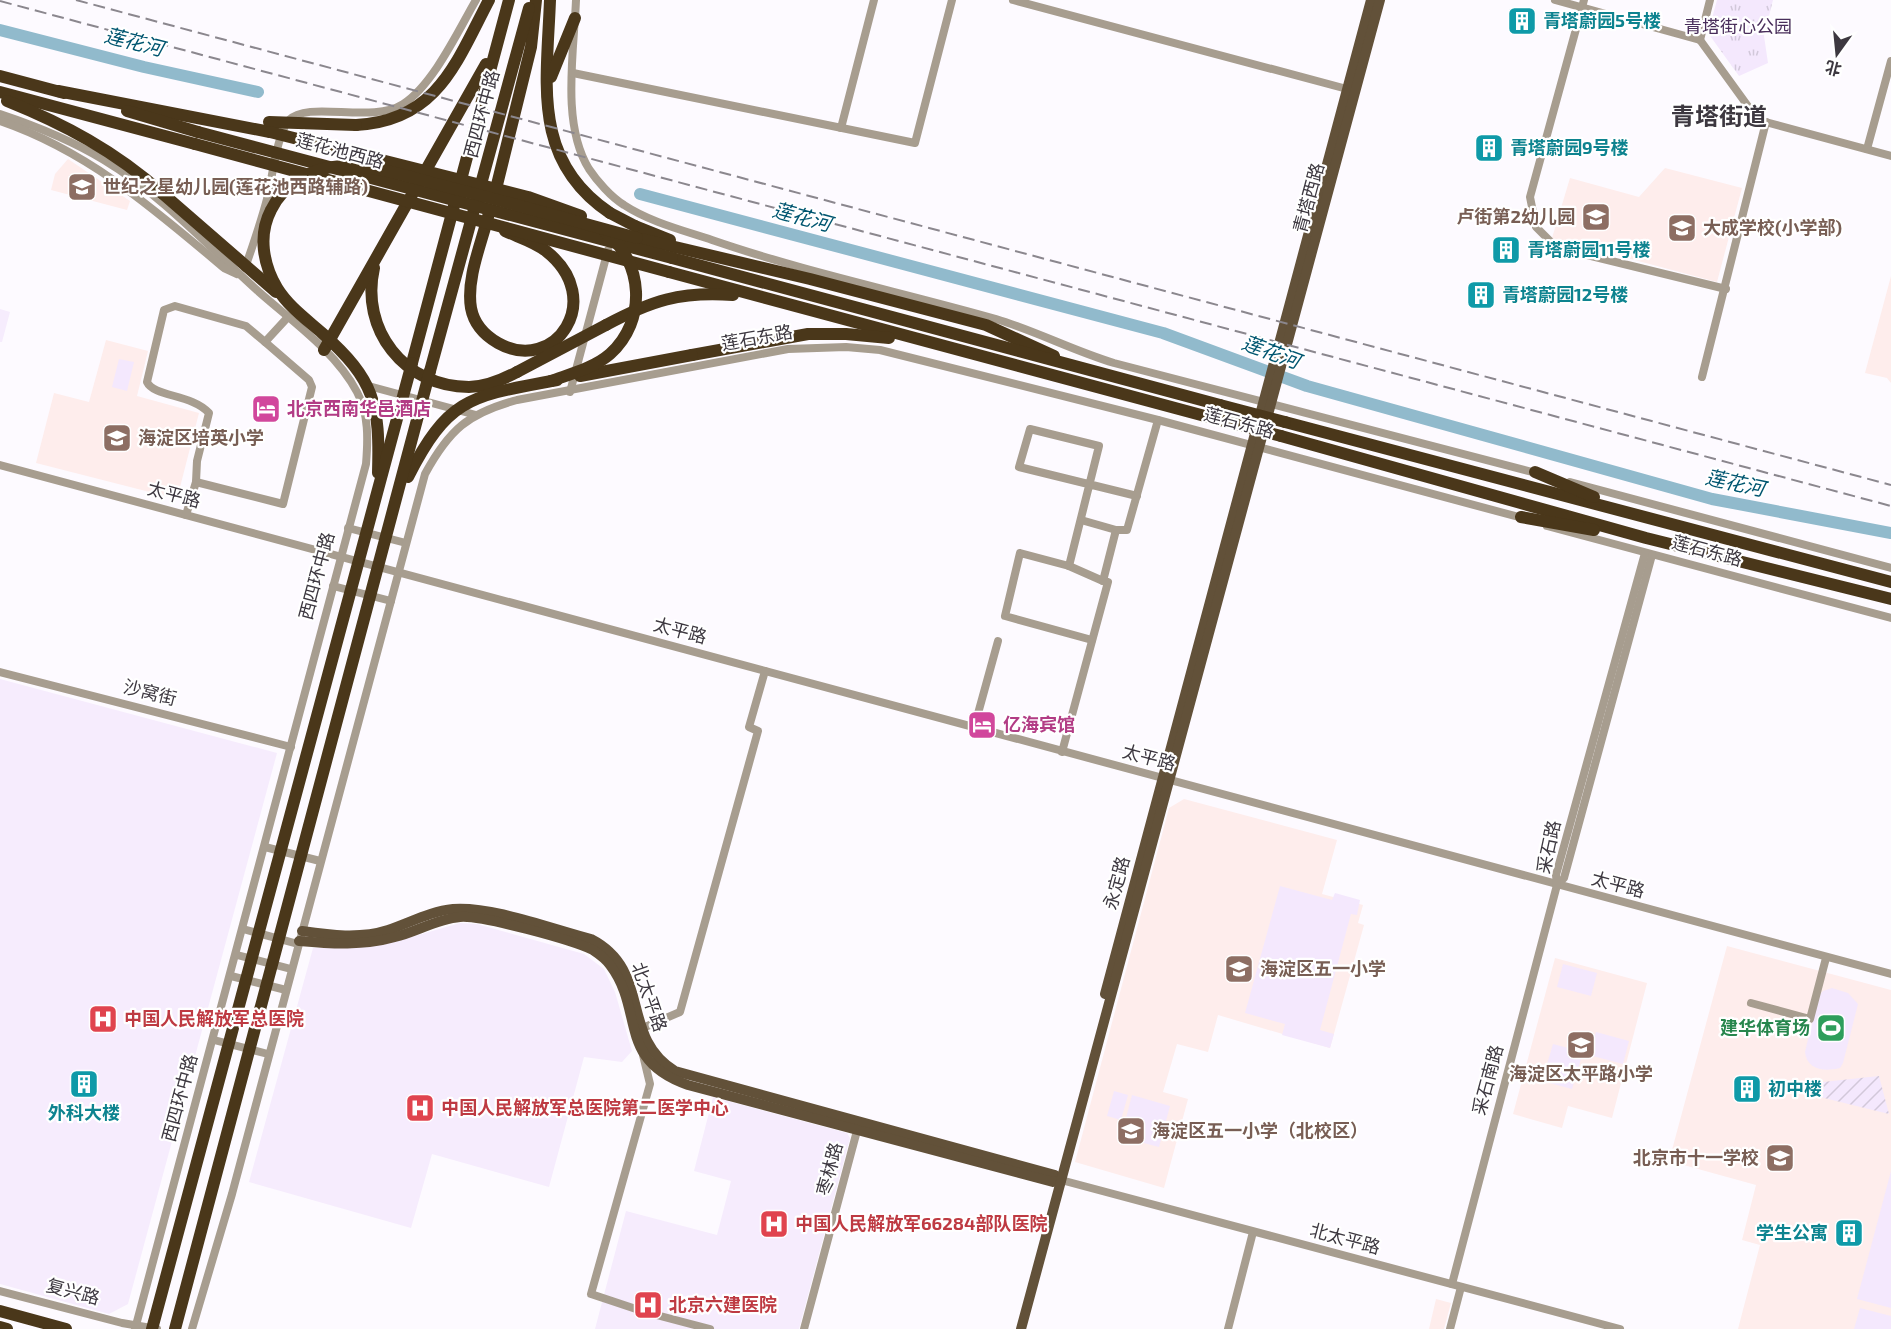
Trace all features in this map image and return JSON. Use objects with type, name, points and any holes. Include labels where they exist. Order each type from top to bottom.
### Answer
[{"type":"highway","points":[[458,60],[478,0]]},
{"type":"highway","points":[[58,91],[214,121],[269,127],[356,124],[393,120],[411,112],[438,88],[458,60],[489,0]]},
{"type":"highway","name":"西四环中路","points":[[152,1329],[509,0]]},
{"type":"highway","name":"西四环中路","points":[[396,499],[531,0]]},
{"type":"highway","points":[[487,223],[544,249],[562,265],[571,280],[574,295],[573,311],[566,329],[552,342],[538,349],[522,350],[506,347],[489,338],[478,327],[470,305],[476,264],[531,47],[536,0]]},
{"type":"highway","points":[[550,0],[547,99],[555,147],[567,170],[591,199],[636,232]]},
{"type":"highway","points":[[547,99],[552,72],[575,18]]},
{"type":"highway","points":[[324,350],[478,81],[498,39]]},
{"type":"highway","name":"莲花池西路","points":[[0,76],[58,91],[196,138],[487,223],[669,272]]},
{"type":"highway","name":"莲花池西路","points":[[0,92],[196,138],[672,258]]},
{"type":"highway","points":[[0,98],[83,135],[112,153],[288,302],[351,360],[370,391],[379,426],[377,495]]},
{"type":"highway","points":[[269,127],[550,204],[582,216],[616,240],[627,256],[636,284],[635,312],[630,326],[623,340],[609,355],[592,366],[551,381]]},
{"type":"highway","points":[[288,302],[277,288],[265,259],[264,227],[275,202],[283,191],[307,174],[324,169],[360,166],[636,232],[710,256],[986,325],[1077,367]]},
{"type":"highway","points":[[380,250],[371,286],[375,321],[382,338],[405,365],[435,381],[468,387],[484,385],[517,372],[654,301],[685,294],[762,297]]},
{"type":"highway","name":"莲石东路","points":[[672,258],[1891,581]]},
{"type":"highway","name":"莲石东路","points":[[669,272],[923,342],[1281,436],[1646,538],[1891,600]]},
{"type":"highway","points":[[175,1329],[396,499],[426,441],[442,421],[458,408],[480,397],[551,381],[808,334],[846,334],[923,342]]},
{"type":"highway","points":[[1534,472],[1637,515]]},
{"type":"highway","points":[[1521,517],[1646,538]]},
{"type":"highway","name":"复兴路","points":[[0,1311],[66,1329]]},
{"type":"highway","points":[[0,1327],[7,1329]]},
{"type":"main road","name":"青塔西路","points":[[1276,368],[1371,0]]},
{"type":"main road","name":"青塔西路","points":[[1257,446],[1271,386],[1380,0]]},
{"type":"main road","name":"永定路","points":[[1014,1329],[1257,446]]},
{"type":"main road","name":"北太平路","points":[[300,939],[328,934],[368,934],[386,931],[441,911],[468,909],[591,939],[606,948],[624,968],[641,1049],[652,1066],[676,1081],[1057,1179]]},
{"type":"main road","name":"北太平路","points":[[637,1030],[658,1059],[675,1071],[858,1126]]},
{"type":"main road","name":"永定路","points":[[1021,1329],[1057,1179]]},
{"type":"street","points":[[243,277],[267,200],[283,132],[290,119],[308,112],[374,114],[403,104],[420,90],[478,0]]},
{"type":"street","points":[[192,1329],[232,1194],[425,474],[441,444],[476,414],[517,400],[570,392],[622,204],[590,170],[580,150],[573,120],[576,0]]},
{"type":"street","points":[[841,128],[874,0]]},
{"type":"street","points":[[573,73],[915,143],[952,0]]},
{"type":"street","points":[[1013,0],[1347,88]]},
{"type":"street","points":[[1555,0],[1583,4],[1700,40],[1758,120],[1891,156]]},
{"type":"street","points":[[1700,40],[1710,0]]},
{"type":"street","points":[[1583,4],[1530,197],[1536,227],[1552,243],[1583,254],[1726,289]]},
{"type":"street","points":[[1866,149],[1891,61]]},
{"type":"street","points":[[0,114],[46,130],[106,161],[147,191],[243,277]]},
{"type":"street","points":[[0,120],[60,145],[102,170],[140,197],[224,268],[243,277]]},
{"type":"street","points":[[1702,377],[1726,289],[1766,122]]},
{"type":"street","name":"莲石东路","points":[[622,204],[648,218],[764,258],[997,320],[1078,353],[1891,568]]},
{"type":"street","name":"西四环中路","points":[[136,1326],[237,955],[366,464],[368,438],[364,410],[350,380],[324,350],[243,277]]},
{"type":"street","points":[[186,515],[196,482],[196,461],[209,413],[200,403],[152,389],[147,382],[164,310],[175,306],[246,326],[309,380],[312,387],[283,504],[196,482]]},
{"type":"street","points":[[265,342],[288,317]]},
{"type":"street","name":"莲石东路","points":[[570,392],[788,349],[846,347],[908,356],[1257,446],[1521,517],[1648,554],[1891,618]]},
{"type":"street","points":[[350,380],[476,414]]},
{"type":"street","points":[[1081,520],[1116,530],[1127,530],[1158,420]]},
{"type":"street","points":[[1069,566],[1081,520],[1090,485],[1100,446],[1030,429],[1019,467],[1090,485],[1137,496]]},
{"type":"street","name":"太平路","points":[[0,465],[1891,974]]},
{"type":"street","points":[[348,528],[406,543]]},
{"type":"street","points":[[1103,581],[1116,530]]},
{"type":"street","points":[[1062,752],[1108,582],[1069,566],[1020,553],[1005,616],[1092,639]]},
{"type":"street","name":"采石路","points":[[1557,885],[1556,874],[1648,554]]},
{"type":"street","points":[[333,586],[391,601]]},
{"type":"street","points":[[974,728],[998,641]]},
{"type":"street","points":[[637,1030],[680,1011],[758,731],[749,727],[765,671]]},
{"type":"street","name":"沙窝街","points":[[0,672],[291,747]]},
{"type":"street","points":[[265,848],[320,861]]},
{"type":"street","name":"采石南路","points":[[1449,1329],[1456,1285],[1557,885]]},
{"type":"street","points":[[243,929],[300,939]]},
{"type":"street","points":[[237,955],[291,969]]},
{"type":"street","points":[[1751,1003],[1810,1019],[1826,958]]},
{"type":"street","points":[[231,976],[286,990]]},
{"type":"street","points":[[214,1040],[268,1054]]},
{"type":"street","points":[[641,1049],[650,1084],[591,1294],[645,1312],[710,1329]]},
{"type":"street","name":"枣林路","points":[[804,1329],[858,1126]]},
{"type":"street","name":"北太平路","points":[[1057,1179],[1620,1329]]},
{"type":"street","points":[[1228,1329],[1253,1232]]},
{"type":"street","name":"复兴路","points":[[0,1291],[122,1323],[157,1329]]},
{"type":"shaded area","name":"世纪之星幼儿园(莲花池西路辅路)","points":[[68,159],[130,201],[127,210],[51,190],[55,174]]},
{"type":"shaded area","name":"大成学校(小学部)","points":[[1665,168],[1742,188],[1717,282],[1552,238],[1570,178],[1639,197]]},
{"type":"shaded area","points":[[1891,276],[1891,383],[1887,378],[1865,373]]},
{"type":"shaded area","points":[[0,309],[10,312],[2,342],[0,342]]},
{"type":"shaded area","name":"海淀区培英小学","points":[[106,340],[148,351],[137,396],[199,413],[177,499],[36,463],[54,393],[89,402]]},
{"type":"shaded area","name":"中国人民解放军总医院","points":[[0,679],[277,753],[128,1304],[109,1314],[0,1284]]},
{"type":"shaded area","name":"海淀区五一小学","points":[[1184,799],[1337,840],[1322,894],[1363,905],[1358,923],[1364,925],[1330,1048],[1218,1015],[1208,1052],[1177,1044],[1163,1092],[1188,1099],[1164,1188],[1075,1162],[1169,808]]},
{"type":"shaded area","name":"中国人民解放军总医院第二医学中心","points":[[460,923],[477,924],[584,954],[604,969],[615,992],[632,1051],[622,1062],[584,1057],[549,1187],[432,1154],[411,1228],[249,1182],[313,948],[352,948],[401,940]]},
{"type":"shaded area","name":"北京市十一学校","points":[[1727,946],[1891,990],[1891,1329],[1738,1329],[1760,1245],[1742,1240],[1756,1185],[1669,1161]]},
{"type":"shaded area","name":"海淀区太平路小学","points":[[1555,958],[1647,983],[1612,1118],[1568,1106],[1562,1128],[1513,1114]]},
{"type":"shaded area","name":"中国人民解放军66284部队医院","points":[[713,1097],[847,1133],[850,1138],[799,1329],[595,1329],[626,1211],[717,1235],[731,1181],[694,1171]]},
{"type":"shaded area","points":[[1436,1299],[1451,1303],[1444,1329],[1429,1329]]},
{"type":"green space","name":"青塔街心公园","points":[[1717,0],[1773,0],[1764,36],[1768,63],[1739,76],[1708,33]]},
{"type":"green space","points":[[119,359],[134,362],[127,391],[112,387]]},
{"type":"green space","points":[[1280,886],[1332,900],[1335,893],[1360,900],[1357,915],[1351,914],[1320,1030],[1334,1034],[1330,1048],[1282,1035],[1285,1024],[1245,1013]]},
{"type":"green space","points":[[1563,964],[1597,973],[1591,996],[1557,987]]},
{"type":"green space","name":"建华体育场","points":[[1832,988],[1848,993],[1858,1004],[1843,1063],[1840,1068],[1828,1070],[1817,1068],[1809,1063],[1805,1052],[1818,997],[1823,991]]},
{"type":"green space","points":[[1596,1032],[1629,1041],[1623,1064],[1589,1055]]},
{"type":"green space","points":[[1553,1044],[1583,1052],[1572,1089],[1542,1081]]},
{"type":"green space","points":[[1879,1076],[1889,1114],[1820,1097],[1819,1089],[1823,1082]]},
{"type":"green space","points":[[1114,1091],[1128,1095],[1121,1120],[1107,1116]]},
{"type":"green space","points":[[1132,1095],[1170,1106],[1159,1147],[1121,1137]]},
{"type":"green space","points":[[1891,1171],[1891,1308],[1857,1299]]},
{"type":"green space","points":[[1860,1308],[1891,1316],[1891,1329],[1854,1329]]},
{"type":"waterway","name":"莲花河","points":[[0,30],[144,67],[258,92]]},
{"type":"waterway","name":"莲花河","points":[[640,194],[1163,333],[1307,386],[1712,499],[1891,533]]},
{"type":"railway","points":[[76,0],[1891,485]]},
{"type":"railway","points":[[0,1],[1891,506]]},
{"type":"place","name":"青塔蔚园5号楼","points":[[1522,21]]},
{"type":"place","name":"青塔蔚园9号楼","points":[[1489,148]]},
{"type":"place","name":"世纪之星幼儿园(莲花池西路辅路)","points":[[82,187]]},
{"type":"place","name":"卢街第2幼儿园","points":[[1596,217]]},
{"type":"place","name":"大成学校(小学部)","points":[[1682,228]]},
{"type":"place","name":"青塔蔚园11号楼","points":[[1506,250]]},
{"type":"place","name":"青塔蔚园12号楼","points":[[1481,295]]},
{"type":"place","name":"北京西南华邑酒店","points":[[266,409]]},
{"type":"place","name":"海淀区培英小学","points":[[117,438]]},
{"type":"place","name":"亿海宾馆","points":[[982,725]]},
{"type":"place","name":"海淀区五一小学","points":[[1239,969]]},
{"type":"place","name":"中国人民解放军总医院","points":[[103,1019]]},
{"type":"place","name":"建华体育场","points":[[1831,1028]]},
{"type":"place","name":"海淀区太平路小学","points":[[1581,1045]]},
{"type":"place","name":"外科大楼","points":[[84,1084]]},
{"type":"place","name":"初中楼","points":[[1747,1089]]},
{"type":"place","name":"中国人民解放军总医院第二医学中心","points":[[420,1108]]},
{"type":"place","name":"海淀区五一小学（北校区）","points":[[1131,1131]]},
{"type":"place","name":"北京市十一学校","points":[[1780,1158]]},
{"type":"place","name":"中国人民解放军66284部队医院","points":[[774,1224]]},
{"type":"place","name":"学生公寓","points":[[1849,1233]]},
{"type":"place","name":"北京六建医院","points":[[648,1305]]},
{"type":"district","name":"青塔街道","points":[[1719,117]]}]
